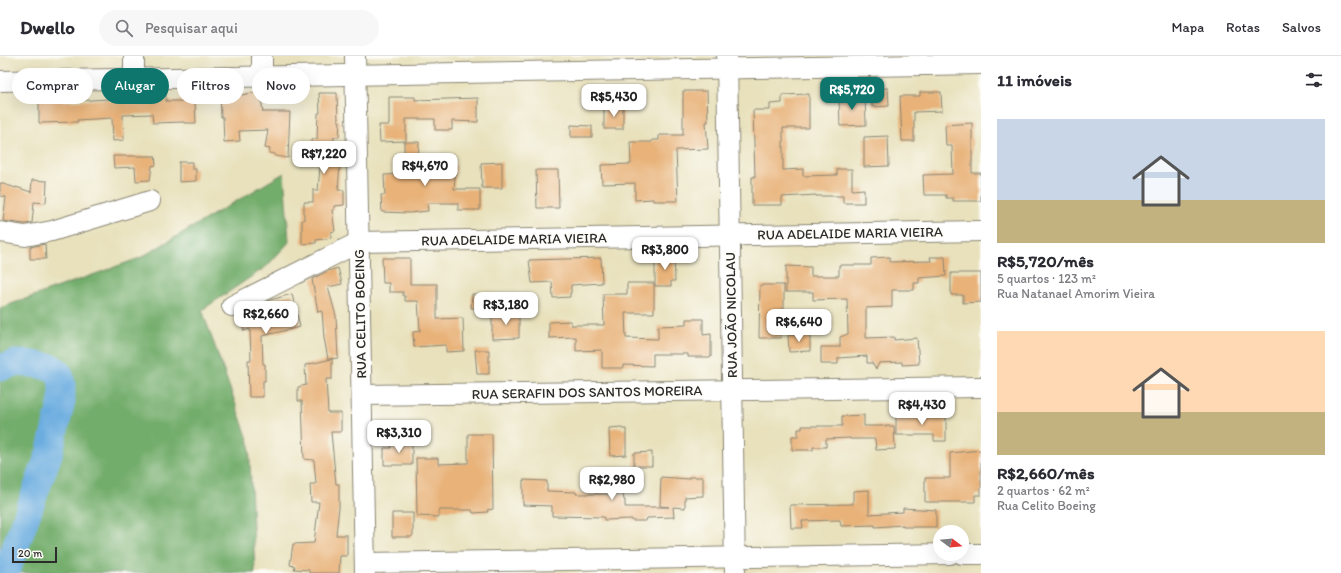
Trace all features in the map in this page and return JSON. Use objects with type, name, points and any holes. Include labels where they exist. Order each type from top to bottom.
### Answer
[{"type":"street","points":[[134,56],[134,68]]},
{"type":"street","points":[[262,56],[262,68]]},
{"type":"street","points":[[310,70],[356,65],[727,62],[981,64]]},
{"type":"street","name":"RUA JOÃO NICOLAU","points":[[727,62],[734,565]]},
{"type":"street","name":"RUA CELITO BOEING","points":[[356,65],[365,568]]},
{"type":"street","points":[[169,77],[252,76]]},
{"type":"street","points":[[0,80],[101,78]]},
{"type":"street","points":[[0,232],[25,236],[52,231],[150,200]]},
{"type":"street","name":"RUA ADELAIDE MARIA VIEIRA","points":[[359,242],[981,231]]},
{"type":"street","points":[[232,306],[359,242]]},
{"type":"street","name":"RUA SERAFIN DOS SANTOS MOREIRA","points":[[362,395],[981,387]]},
{"type":"street","points":[[969,554],[981,554]]},
{"type":"street","points":[[365,568],[734,565],[933,555]]},
{"type":"green space","points":[[284,173],[289,242],[267,266],[202,310],[249,442],[255,573],[0,573],[0,308],[140,258]]},
{"type":"building","points":[[888,88],[889,106],[872,107],[872,89]]},
{"type":"building","points":[[683,91],[707,91],[708,122],[706,122],[708,149],[676,150],[678,201],[653,201],[653,199],[635,200],[635,183],[602,184],[601,165],[631,164],[630,142],[652,142],[652,140],[659,140],[659,135],[683,135]]},
{"type":"building","points":[[920,92],[941,92],[942,111],[914,112],[914,141],[902,141],[900,96],[920,96]]},
{"type":"building","points":[[252,93],[252,104],[262,104],[263,112],[290,112],[288,158],[275,156],[275,154],[269,153],[270,149],[265,148],[268,130],[239,131],[240,141],[224,142],[223,117],[221,117],[220,104],[244,104],[244,94]]},
{"type":"building","points":[[319,93],[337,93],[338,121],[340,121],[339,137],[334,137],[333,164],[340,165],[338,190],[344,190],[344,205],[334,206],[334,210],[332,210],[335,231],[331,232],[331,238],[316,240],[316,243],[302,244],[304,202],[313,202],[313,190],[318,190],[321,156],[313,156],[313,153],[311,153],[312,139],[317,139],[318,113],[320,113]]},
{"type":"building","points":[[809,94],[809,128],[783,128],[783,170],[803,169],[803,176],[837,175],[837,169],[852,169],[852,190],[864,189],[864,203],[843,203],[843,196],[816,195],[782,197],[782,205],[752,205],[752,177],[755,177],[753,110],[770,110],[770,104],[782,103],[782,95]]},
{"type":"building","points":[[865,96],[866,125],[840,126],[839,97]]},
{"type":"building","points":[[389,97],[415,97],[415,100],[478,98],[478,122],[452,121],[452,130],[435,130],[435,119],[406,119],[406,141],[380,142],[379,125],[389,125]]},
{"type":"building","points":[[101,99],[101,104],[169,104],[169,101],[177,101],[177,104],[195,104],[196,123],[153,123],[152,114],[123,115],[124,140],[113,141],[112,118],[77,120],[78,122],[39,123],[39,104],[93,104],[93,100]]},
{"type":"building","points":[[604,106],[623,106],[623,129],[604,129]]},
{"type":"building","points":[[972,123],[972,173],[981,173],[981,201],[953,201],[953,198],[946,198],[946,195],[924,195],[923,175],[953,174],[952,146],[946,146],[945,125]]},
{"type":"building","points":[[571,125],[592,126],[592,137],[571,137]]},
{"type":"building","points":[[888,136],[889,166],[864,167],[864,137]]},
{"type":"building","points":[[404,142],[419,142],[418,166],[456,166],[454,189],[480,189],[480,210],[458,210],[458,203],[427,203],[428,211],[409,213],[382,212],[381,195],[385,195],[384,175],[404,174]]},
{"type":"building","points":[[113,156],[155,156],[156,165],[152,166],[150,180],[136,181],[135,167],[114,168]]},
{"type":"building","points":[[179,162],[192,162],[192,169],[196,169],[196,181],[179,182]]},
{"type":"building","points":[[502,162],[502,188],[482,188],[481,163]]},
{"type":"building","points":[[536,170],[558,170],[559,208],[537,208]]},
{"type":"building","points":[[32,180],[47,181],[46,203],[34,202],[32,223],[25,224],[3,221],[6,197],[0,196],[0,183],[31,192]]},
{"type":"building","points":[[45,244],[46,259],[30,259],[30,247]]},
{"type":"building","points":[[674,256],[675,281],[671,281],[671,286],[655,286],[655,257]]},
{"type":"building","points":[[890,257],[890,262],[931,261],[930,257],[945,257],[946,276],[919,278],[919,283],[914,283],[914,290],[892,290],[892,307],[866,308],[866,338],[894,337],[894,340],[917,338],[919,364],[902,365],[902,362],[879,363],[876,369],[872,363],[867,363],[867,356],[838,358],[838,364],[821,364],[821,347],[840,347],[840,337],[848,334],[847,299],[813,300],[813,292],[786,292],[786,266],[811,267],[811,276],[839,276],[839,265],[871,265],[871,258]]},
{"type":"building","points":[[382,258],[410,258],[410,284],[437,284],[437,319],[463,318],[464,351],[446,352],[446,345],[414,347],[413,332],[420,331],[418,301],[405,301],[403,292],[389,292],[389,283],[383,283]]},
{"type":"building","points":[[601,258],[602,283],[571,285],[570,297],[553,298],[552,282],[532,283],[529,260]]},
{"type":"building","points":[[338,268],[342,284],[328,287],[336,316],[338,358],[328,359],[324,338],[322,311],[318,312],[312,279]]},
{"type":"building","points":[[951,273],[981,273],[981,302],[963,303],[963,295],[951,295]]},
{"type":"building","points":[[627,283],[654,283],[654,313],[625,313],[626,338],[658,339],[658,326],[686,325],[686,319],[703,319],[703,335],[711,334],[711,357],[688,357],[688,354],[653,354],[653,366],[623,365],[623,368],[602,368],[602,350],[576,351],[576,337],[549,338],[549,322],[571,321],[571,325],[604,325],[603,294],[627,294]]},
{"type":"building","points":[[760,285],[784,285],[784,309],[781,309],[781,338],[759,338]]},
{"type":"building","points":[[292,294],[300,327],[262,336],[263,364],[265,364],[263,397],[249,397],[248,360],[251,360],[250,329],[244,331],[240,316],[247,314],[246,312],[256,307],[269,304],[268,301],[270,300]]},
{"type":"building","points":[[472,294],[490,295],[489,309],[471,308]]},
{"type":"building","points":[[519,314],[519,338],[492,339],[492,315]]},
{"type":"building","points":[[810,334],[810,351],[789,352],[788,335]]},
{"type":"building","points":[[475,350],[489,350],[489,374],[477,374]]},
{"type":"building","points":[[332,359],[332,379],[326,379],[328,413],[341,413],[341,432],[331,432],[336,484],[339,484],[339,507],[336,535],[347,535],[347,556],[340,556],[339,573],[309,573],[309,570],[294,569],[295,566],[290,565],[293,544],[314,543],[319,502],[311,502],[310,484],[316,484],[314,460],[304,459],[302,401],[298,401],[298,387],[306,385],[305,365]]},
{"type":"building","points":[[896,414],[918,414],[918,417],[946,416],[946,441],[934,441],[934,435],[896,435]]},
{"type":"building","points":[[864,415],[864,426],[894,426],[895,449],[876,450],[875,439],[850,438],[826,439],[826,447],[813,447],[813,450],[792,450],[792,436],[798,436],[798,429],[802,429],[802,426],[842,426],[842,416]]},
{"type":"building","points":[[622,427],[622,429],[626,429],[626,455],[610,456],[609,428]]},
{"type":"building","points":[[468,434],[492,434],[493,509],[487,510],[488,512],[473,513],[472,510],[439,510],[439,517],[417,516],[416,458],[438,458],[438,464],[468,463]]},
{"type":"building","points":[[394,441],[412,441],[412,465],[384,465],[384,448],[391,448],[391,443],[394,443]]},
{"type":"building","points":[[981,450],[981,495],[975,495],[975,502],[925,502],[925,478],[950,478],[950,453]]},
{"type":"building","points":[[652,452],[652,466],[634,466],[634,453]]},
{"type":"building","points":[[661,477],[689,479],[689,477],[703,477],[703,496],[685,497],[685,508],[673,507],[674,517],[647,518],[646,521],[632,521],[632,519],[604,520],[604,517],[552,516],[552,506],[523,505],[523,480],[547,481],[547,491],[576,492],[576,494],[623,494],[625,507],[669,507],[660,506]]},
{"type":"building","points":[[869,490],[869,514],[903,512],[903,508],[936,510],[936,525],[933,525],[933,527],[903,527],[903,525],[875,527],[875,525],[841,526],[840,520],[802,521],[803,528],[791,528],[790,505],[853,504],[853,491]]},
{"type":"building","points":[[392,513],[413,513],[413,535],[411,537],[392,537]]},
{"type":"waterway","points":[[0,368],[15,363],[51,367],[60,375],[62,384],[62,401],[49,454],[6,573]]}]
